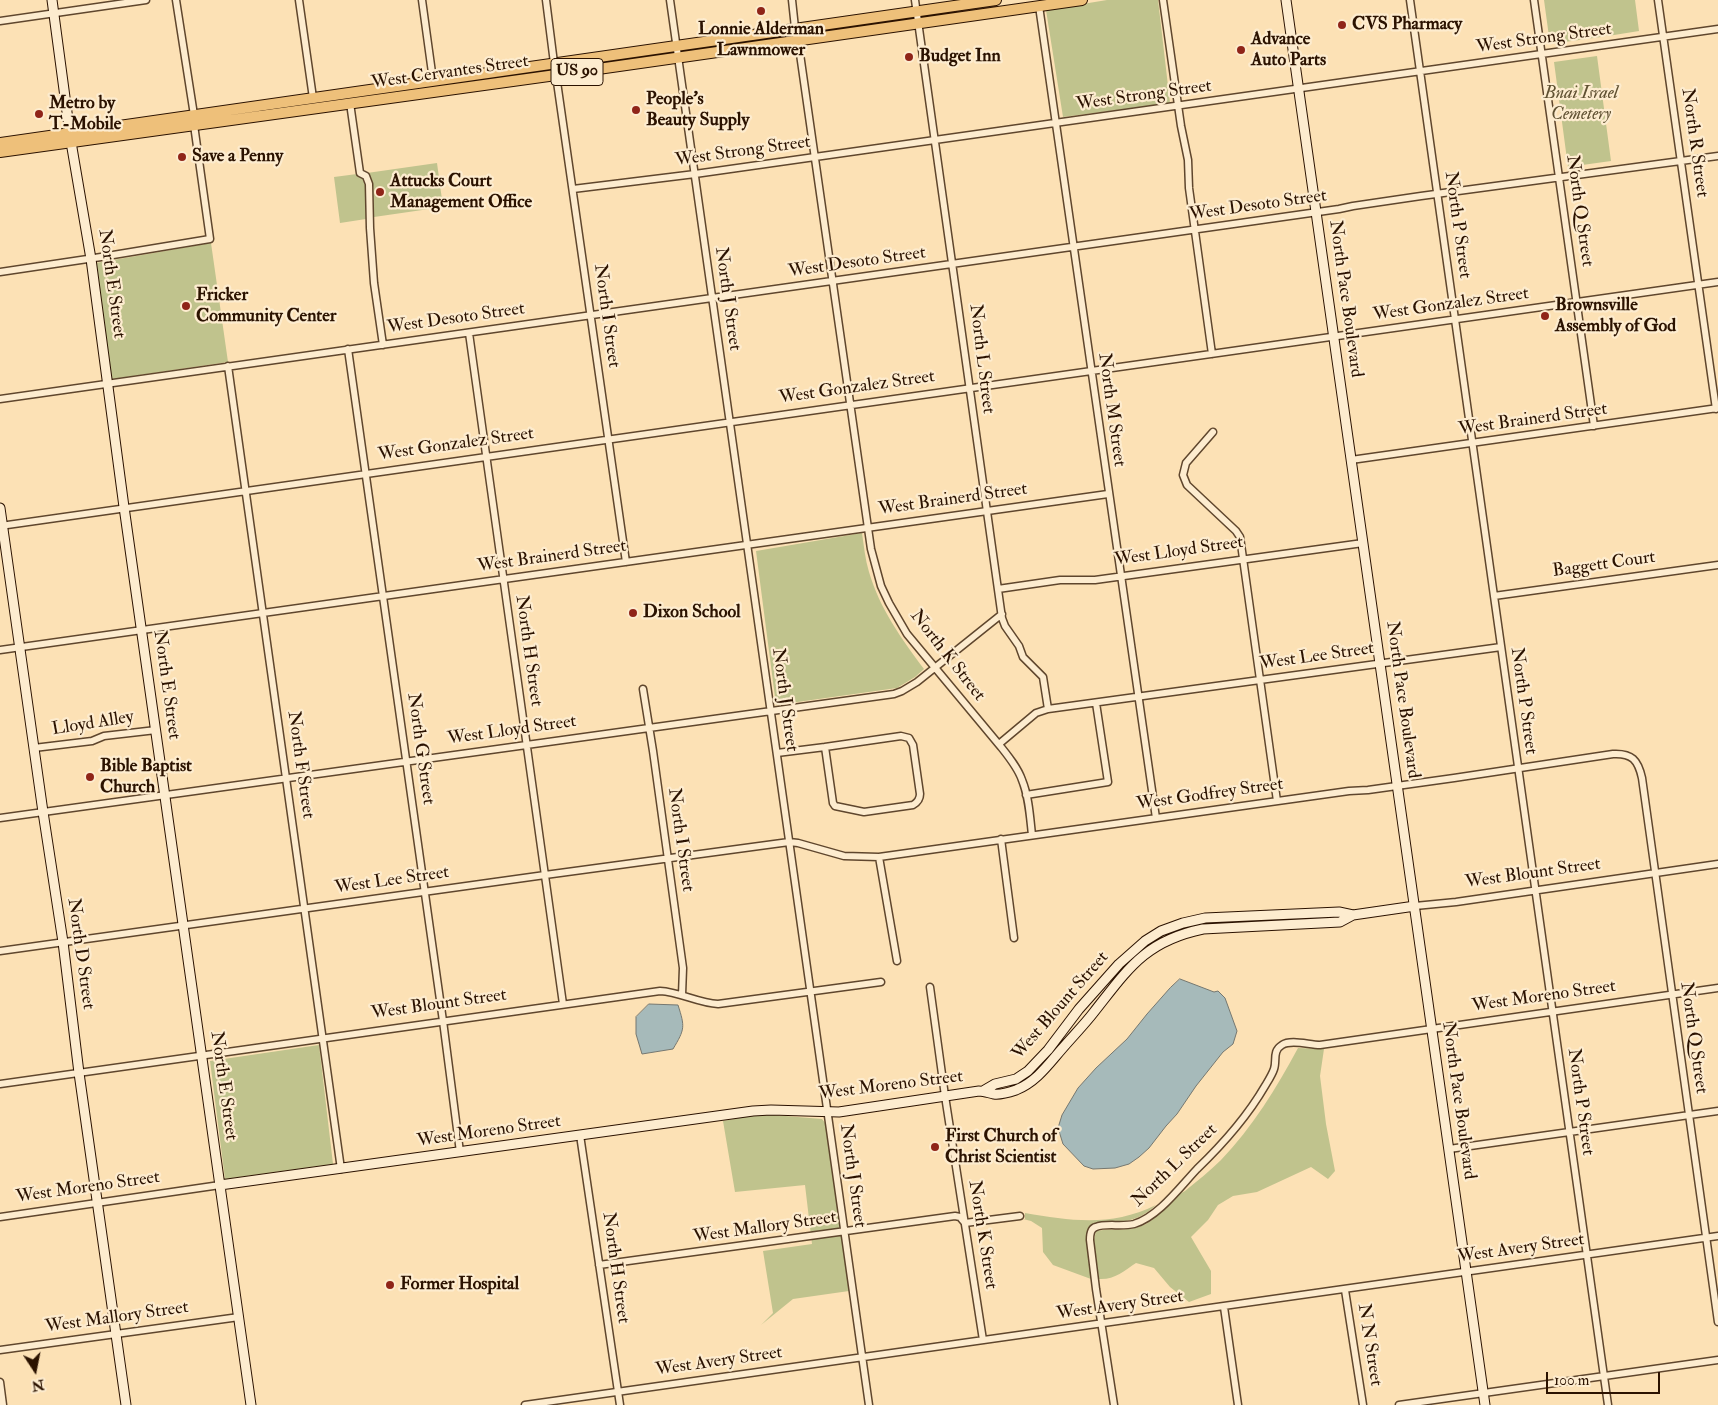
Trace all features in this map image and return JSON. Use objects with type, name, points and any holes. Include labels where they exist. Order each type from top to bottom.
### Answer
[{"type":"main road","name":"West Cervantes Street","points":[[194,120],[254,117],[556,75],[795,28],[996,0]]},
{"type":"main road","name":"West Cervantes Street","points":[[0,142],[70,137],[194,120],[313,98],[554,63],[798,40],[1082,0]]},
{"type":"main road","points":[[350,103],[356,97],[401,90],[409,84]]},
{"type":"main road","points":[[254,117],[268,110],[308,105],[312,102],[313,98]]},
{"type":"main road","name":"West Cervantes Street","points":[[0,152],[70,137]]},
{"type":"street","name":"North E Street","points":[[52,0],[70,137],[91,259],[109,384],[124,507],[252,1405]]},
{"type":"street","points":[[0,21],[146,0]]},
{"type":"street","points":[[0,272],[210,239],[176,0]]},
{"type":"street","points":[[299,0],[313,98]]},
{"type":"street","points":[[422,0],[433,80]]},
{"type":"street","points":[[546,0],[554,63]]},
{"type":"street","name":"North J Street","points":[[670,0],[869,1405]]},
{"type":"street","points":[[792,0],[795,28]]},
{"type":"street","name":"North L Street","points":[[915,0],[1002,614],[1005,626],[1019,646],[1023,657],[1043,677],[1048,709]]},
{"type":"street","points":[[1163,0],[1178,106],[1188,160],[1189,188],[1212,354]]},
{"type":"street","name":"North Pace Boulevard","points":[[1286,0],[1485,1405]]},
{"type":"street","name":"North P Street","points":[[1410,0],[1608,1405]]},
{"type":"street","name":"North Q Street","points":[[1534,0],[1594,426]]},
{"type":"street","name":"North R Street","points":[[1658,0],[1717,408]]},
{"type":"street","name":"North M Street","points":[[1039,6],[1090,371],[1156,818]]},
{"type":"street","name":"West Strong Street","points":[[573,189],[935,141],[1718,29]]},
{"type":"street","name":"North K Street","points":[[798,40],[849,405],[867,528],[875,568],[889,603],[907,634],[1000,744],[1011,761],[1022,780],[1032,835]]},
{"type":"street","name":"North I Street","points":[[556,75],[626,562]]},
{"type":"street","points":[[350,103],[360,172],[366,176],[369,184],[374,283],[383,345]]},
{"type":"street","name":"West Desoto Street","points":[[0,399],[1315,213],[1353,206],[1718,156]]},
{"type":"street","name":"West Gonzalez Street","points":[[1,525],[1718,282]]},
{"type":"street","name":"North H Street","points":[[468,333],[562,1004]]},
{"type":"street","name":"North G Street","points":[[348,349],[460,1152]]},
{"type":"street","name":"North F Street","points":[[228,366],[341,1169]]},
{"type":"street","name":"West Brainerd Street","points":[[1351,460],[1717,408]]},
{"type":"street","points":[[1213,432],[1186,463],[1183,468],[1184,480],[1240,537],[1277,801]]},
{"type":"street","name":"West Brainerd Street","points":[[0,650],[1108,494]]},
{"type":"street","name":"North D Street","points":[[0,508],[63,942],[79,1073],[126,1405]]},
{"type":"street","name":"West Lloyd Street","points":[[998,589],[1060,580],[1094,580],[1363,543]]},
{"type":"street","name":"Baggett Court","points":[[1494,596],[1718,565]]},
{"type":"street","name":"West Lloyd Street","points":[[0,818],[894,694],[910,686],[1002,614]]},
{"type":"street","name":"West Lee Street","points":[[1048,709],[1501,647]]},
{"type":"street","name":"North I Street","points":[[643,689],[683,968],[682,996]]},
{"type":"street","points":[[1026,795],[1108,782],[1096,703]]},
{"type":"street","points":[[1000,744],[1036,713],[1048,709]]},
{"type":"street","name":"Lloyd Alley","points":[[34,748],[92,741],[104,736],[156,730]]},
{"type":"street","points":[[777,753],[901,736],[909,738],[913,745],[920,794],[919,800],[913,805],[864,812],[835,806],[825,747]]},
{"type":"street","name":"West Godfrey Street","points":[[789,842],[844,856],[879,857],[1277,801],[1398,786],[1613,754],[1626,755],[1634,759]]},
{"type":"street","name":"North Q Street","points":[[1634,759],[1642,778],[1718,1322]]},
{"type":"street","points":[[1001,839],[1014,938]]},
{"type":"street","name":"West Lee Street","points":[[0,951],[789,842]]},
{"type":"street","points":[[879,857],[897,961]]},
{"type":"street","name":"West Blount Street","points":[[983,1091],[995,1084],[1016,1078],[1037,1062],[1079,1009],[1125,958],[1145,941],[1171,927],[1200,919],[1240,916],[1338,912],[1353,915],[1718,864]]},
{"type":"street","name":"West Blount Street","points":[[983,1091],[996,1094],[1006,1093],[1017,1090],[1034,1080],[1081,1029],[1132,965],[1155,947],[1177,936],[1203,929],[1340,922],[1353,915]]},
{"type":"street","points":[[1240,916],[1240,926]]},
{"type":"street","points":[[1125,958],[1132,965]]},
{"type":"street","name":"West Blount Street","points":[[0,1084],[660,991],[700,1002],[718,1004],[881,982]]},
{"type":"street","name":"North K Street","points":[[930,987],[983,1340]]},
{"type":"street","name":"West Moreno Street","points":[[1274,1068],[1275,1053],[1282,1045],[1288,1043],[1320,1045],[1718,988]]},
{"type":"street","name":"North L Street","points":[[1114,1405],[1090,1235],[1097,1226],[1134,1224],[1153,1214],[1245,1117],[1266,1086],[1274,1068]]},
{"type":"street","name":"West Moreno Street","points":[[0,1217],[753,1111],[839,1112],[983,1091]]},
{"type":"street","points":[[1449,1149],[1718,1111]]},
{"type":"street","name":"North H Street","points":[[580,1135],[620,1405]]},
{"type":"street","name":"West Mallory Street","points":[[599,1265],[955,1216],[960,1217],[965,1223],[1020,1216]]},
{"type":"street","name":"West Avery Street","points":[[525,1405],[1718,1236]]},
{"type":"street","name":"N N Street","points":[[1345,1290],[1362,1405]]},
{"type":"street","points":[[1224,1307],[1238,1405]]},
{"type":"street","name":"West Mallory Street","points":[[0,1350],[239,1316]]},
{"type":"street","points":[[1399,1405],[1718,1360]]},
{"type":"street","points":[[0,1382],[3,1405]]},
{"type":"green space","points":[[1107,0],[1158,0],[1170,103],[1063,117],[1046,10]]},
{"type":"green space","points":[[1544,0],[1635,0],[1639,31],[1550,44]]},
{"type":"green space","name":"Bnai Israel Cemetery","points":[[1597,56],[1611,161],[1568,167],[1554,62]]},
{"type":"green space","points":[[437,163],[443,207],[374,217],[373,184],[367,173]]},
{"type":"green space","points":[[357,174],[363,179],[365,185],[366,219],[340,223],[334,177]]},
{"type":"green space","points":[[211,243],[228,362],[112,379],[96,263]]},
{"type":"green space","points":[[862,533],[868,567],[879,598],[899,634],[924,669],[897,688],[776,705],[756,551]]},
{"type":"green space","points":[[319,1045],[333,1164],[225,1179],[210,1061]]},
{"type":"green space","points":[[1298,1048],[1324,1049],[1320,1076],[1326,1124],[1335,1171],[1328,1179],[1311,1167],[1257,1192],[1233,1196],[1218,1205],[1208,1220],[1191,1237],[1211,1271],[1211,1294],[1189,1302],[1170,1287],[1154,1268],[1136,1263],[1114,1276],[1099,1279],[1094,1240],[1096,1231],[1127,1229],[1146,1224],[1221,1160],[1253,1121],[1273,1092]]},
{"type":"green space","points":[[761,1114],[822,1119],[826,1124],[849,1291],[793,1299],[761,1325],[773,1313],[763,1251],[812,1244],[805,1185],[735,1192],[723,1121]]},
{"type":"green space","points":[[1156,1205],[1144,1215],[1134,1219],[1119,1222],[1101,1222],[1091,1225],[1087,1235],[1091,1279],[1053,1265],[1043,1252],[1042,1228],[1031,1221],[1023,1219],[1025,1219],[1025,1213],[1075,1220],[1107,1219],[1123,1217]]},
{"type":"shaded area","points":[[1180,979],[1214,992],[1218,991],[1225,998],[1237,1031],[1233,1044],[1223,1052],[1177,1114],[1149,1148],[1139,1157],[1129,1164],[1115,1168],[1093,1169],[1084,1166],[1063,1144],[1058,1128],[1062,1115],[1078,1088],[1127,1039],[1147,1014]]},
{"type":"shaded area","points":[[649,1004],[678,1005],[683,1028],[673,1049],[642,1054],[636,1034],[636,1017]]},
{"type":"place","name":"Lonnie Alderman Lawnmower","points":[[761,11]]},
{"type":"place","name":"CVS Pharmacy","points":[[1342,25]]},
{"type":"place","name":"Advance Auto Parts","points":[[1241,50]]},
{"type":"place","name":"Budget Inn","points":[[909,57]]},
{"type":"place","name":"People's Beauty Supply","points":[[636,110]]},
{"type":"place","name":"Metro by T-Mobile","points":[[39,114]]},
{"type":"place","name":"Save a Penny","points":[[182,157]]},
{"type":"place","name":"Attucks Court Management Office","points":[[380,192]]},
{"type":"place","name":"Fricker Community Center","points":[[186,306]]},
{"type":"place","name":"Brownsville Assembly of God","points":[[1545,316]]},
{"type":"place","name":"Dixon School","points":[[633,613]]},
{"type":"place","name":"Bible Baptist Church","points":[[90,777]]},
{"type":"place","name":"First Church of Christ Scientist","points":[[935,1147]]},
{"type":"place","name":"Former Hospital","points":[[390,1285]]}]
